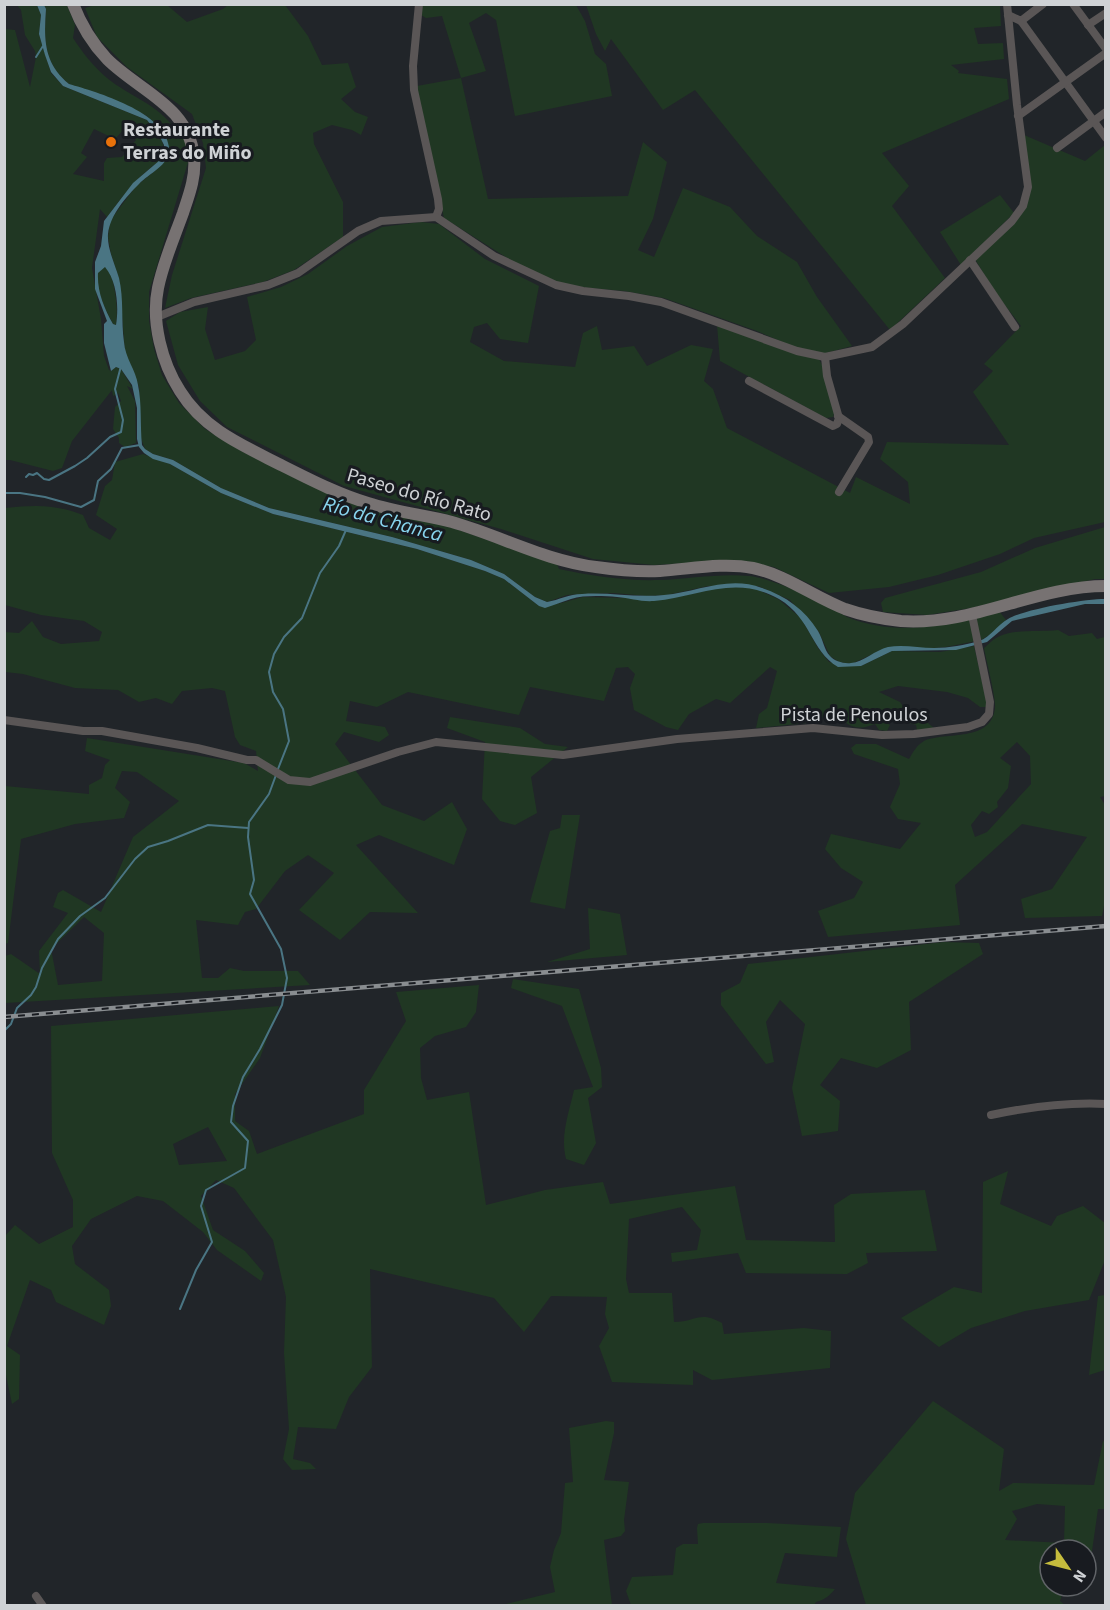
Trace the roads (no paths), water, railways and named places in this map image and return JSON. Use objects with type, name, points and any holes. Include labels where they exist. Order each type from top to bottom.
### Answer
[{"type":"street","name":"Paseo do Río Rato","points":[[73,4],[88,35],[99,50],[126,76],[164,101],[174,111],[189,136],[194,157],[194,180],[162,271],[157,292],[159,339],[167,369],[182,394],[199,415],[222,435],[333,491],[371,504],[453,522],[569,563],[621,570],[655,571],[739,565],[759,569],[847,609],[877,617],[902,621],[973,619],[1068,588],[1106,586]]},
{"type":"street","points":[[419,4],[413,66],[414,90],[438,199],[439,209],[436,217]]},
{"type":"street","points":[[157,316],[194,302],[268,285],[298,273],[358,231],[381,221],[436,217],[494,256],[556,285],[661,302],[797,351],[825,357],[872,347],[903,324],[1012,221],[1023,206],[1028,188],[1007,4]]},
{"type":"street","points":[[1021,21],[1044,4]]},
{"type":"street","points":[[1018,116],[1106,51],[1073,4]]},
{"type":"street","points":[[1088,25],[1106,13]]},
{"type":"street","points":[[1008,15],[1021,21],[1106,138]]},
{"type":"street","points":[[1057,148],[1106,112]]},
{"type":"street","points":[[970,260],[1015,327]]},
{"type":"street","points":[[749,381],[833,426],[837,424],[838,416],[827,376],[825,357]]},
{"type":"street","points":[[838,416],[868,437],[869,442],[839,492]]},
{"type":"street","name":"Pista de Penoulos","points":[[4,720],[83,731],[102,731],[197,748],[256,760],[290,780],[310,782],[398,752],[436,742],[563,755],[677,739],[757,732],[813,729],[882,735],[914,734],[969,727],[982,722],[989,714],[990,702],[973,619]]},
{"type":"street","points":[[991,1114],[1053,1105],[1106,1104]]},
{"type":"street","points":[[34,1605],[36,1596],[43,1605]]},
{"type":"water","points":[[37,5],[44,5],[46,9],[47,50],[60,76],[69,84],[112,98],[143,114],[165,135],[169,147],[167,159],[163,164],[139,184],[119,207],[108,234],[110,251],[121,286],[125,348],[139,392],[142,445],[153,454],[173,460],[221,488],[269,508],[392,537],[471,560],[504,574],[535,597],[547,602],[577,594],[664,595],[725,584],[750,584],[779,595],[801,610],[813,623],[830,656],[845,663],[860,660],[888,647],[940,648],[979,641],[1008,619],[1041,608],[1096,599],[1105,599],[1105,604],[1085,604],[1012,621],[987,642],[956,650],[892,651],[861,666],[838,667],[822,652],[790,607],[763,592],[747,588],[717,589],[649,601],[588,596],[545,608],[539,606],[504,579],[485,571],[417,549],[273,514],[221,493],[170,464],[153,459],[139,447],[137,408],[132,385],[121,369],[116,367],[111,371],[104,343],[104,324],[107,321],[95,289],[95,262],[101,246],[104,221],[133,183],[160,160],[164,145],[147,120],[63,86],[51,72],[45,55],[39,34],[41,15]],"holes":[[[105,267],[116,294],[116,325],[113,324],[107,312],[99,286],[98,273]]]},
{"type":"waterway","points":[[36,57],[43,46]]},
{"type":"waterway","points":[[26,477],[37,473],[49,480],[75,466],[110,437],[121,432],[123,420],[115,389],[121,366]]},
{"type":"waterway","points":[[4,493],[45,497],[81,507],[94,500],[98,481],[111,469],[122,448],[140,445]]},
{"type":"waterway","name":"Río da Chanca","points":[[278,769],[289,741],[283,709],[273,692],[269,672],[274,654],[284,637],[302,618],[320,573],[339,546],[346,530]]},
{"type":"waterway","points":[[180,1309],[196,1270],[212,1242],[201,1206],[206,1190],[245,1168],[248,1141],[231,1122],[233,1106],[243,1077],[282,1005],[287,978],[281,949],[250,894],[254,880],[248,837],[249,822],[269,794],[276,775]]},
{"type":"waterway","points":[[4,1031],[11,1024],[17,1008],[36,987],[42,968],[58,939],[80,916],[105,898],[135,859],[148,847],[208,825],[248,828]]},
{"type":"railway","points":[[4,1017],[1106,926]]},
{"type":"place","name":"Restaurante Terras do Miño","points":[[111,142]]}]
